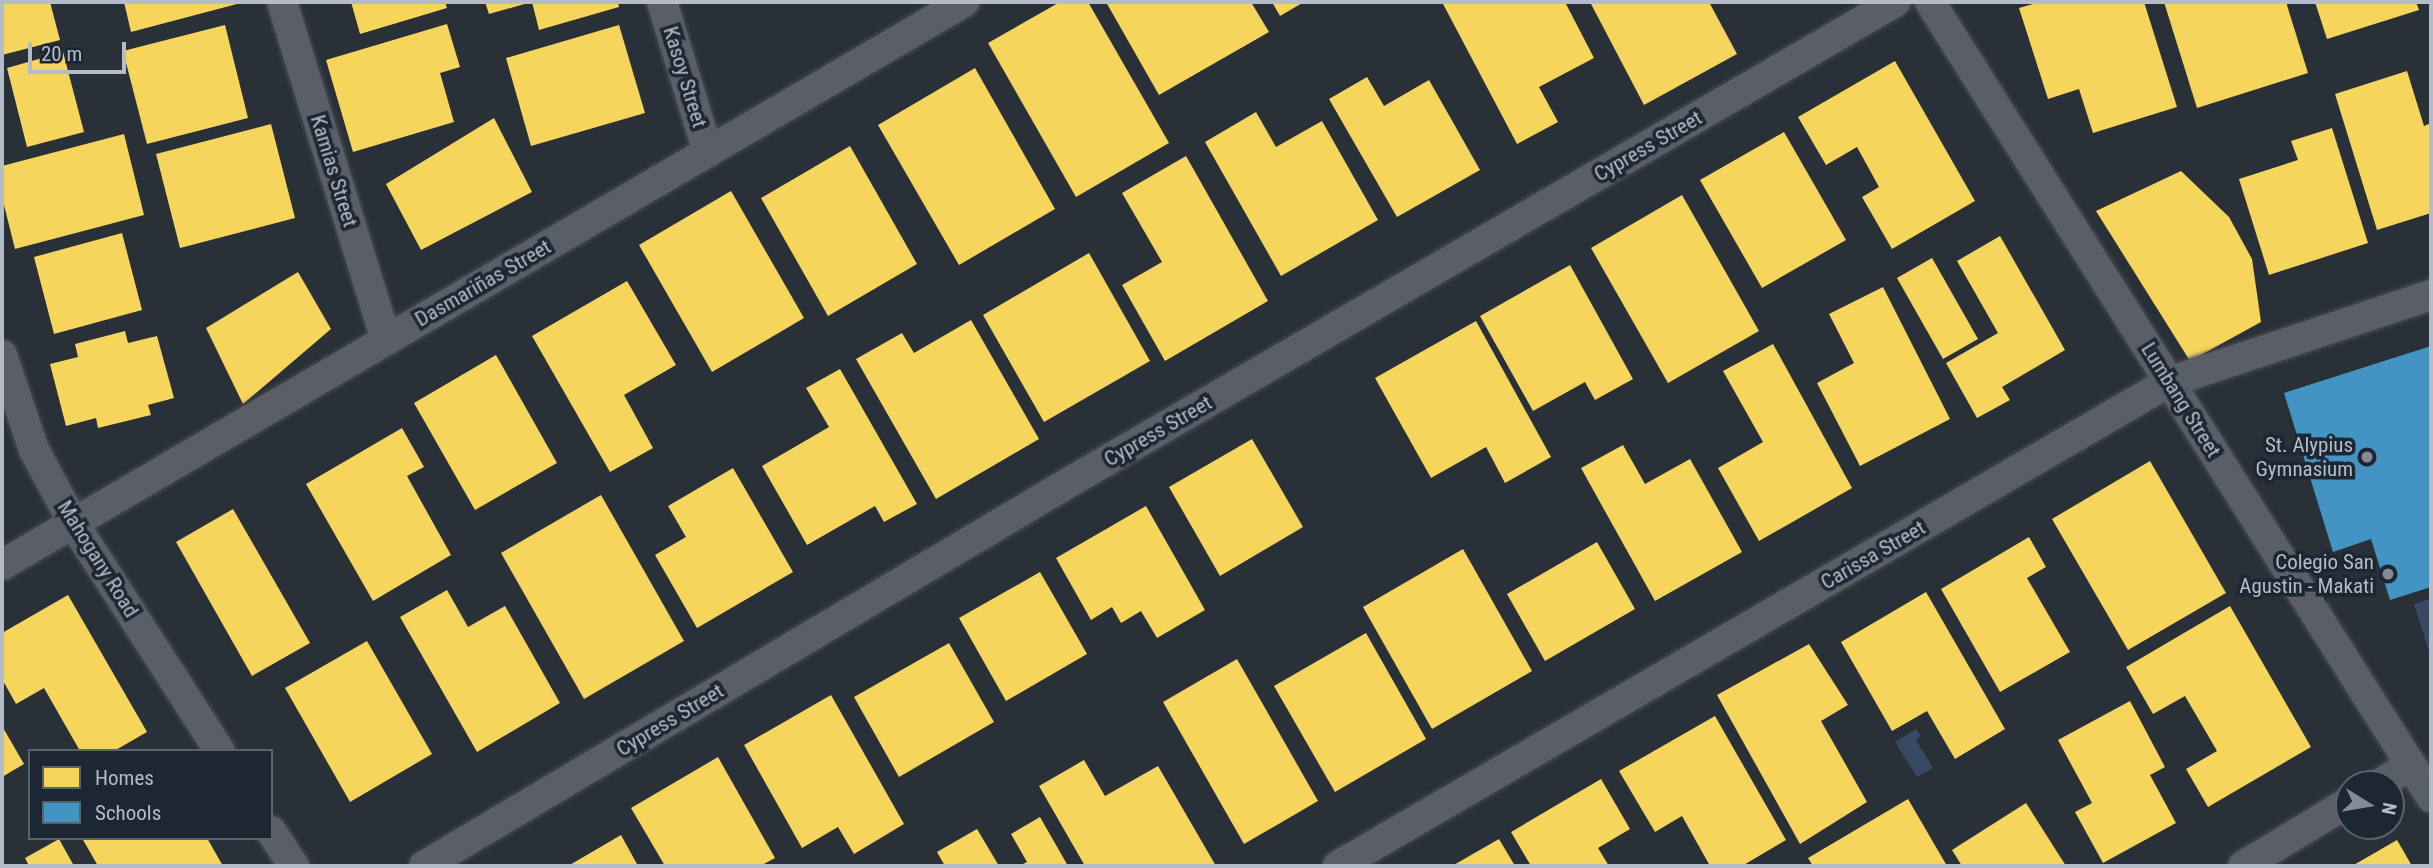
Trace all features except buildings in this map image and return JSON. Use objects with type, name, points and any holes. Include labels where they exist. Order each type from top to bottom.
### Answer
[{"type":"street","name":"Kamias Street","points":[[282,2],[386,340]]},
{"type":"street","name":"Kasoy Street","points":[[662,2],[708,152]]},
{"type":"street","name":"Dasmariñas Street","points":[[2,565],[964,2]]},
{"type":"street","name":"Cypress Street","points":[[424,866],[1075,479],[1895,2]]},
{"type":"street","name":"Lumbang Street","points":[[1930,2],[2431,797]]},
{"type":"street","name":"Carissa Street","points":[[1338,866],[2169,382],[2431,295]]},
{"type":"street","name":"Mahogany Road","points":[[2,355],[34,450],[74,524],[219,749]]},
{"type":"street","points":[[2404,770],[2412,765]]},
{"type":"street","points":[[2242,866],[2335,811]]},
{"type":"street","points":[[273,834],[294,866]]},
{"type":"water","points":[[2431,599],[2431,658],[2414,604]]},
{"type":"water","points":[[1916,729],[1921,736],[1916,740],[1933,768],[1917,777],[1895,742]]},
{"type":"place","name":"St. Alypius Gymnasium","points":[[2367,457]]},
{"type":"place","name":"Colegio San Agustin - Makati","points":[[2388,574]]}]
